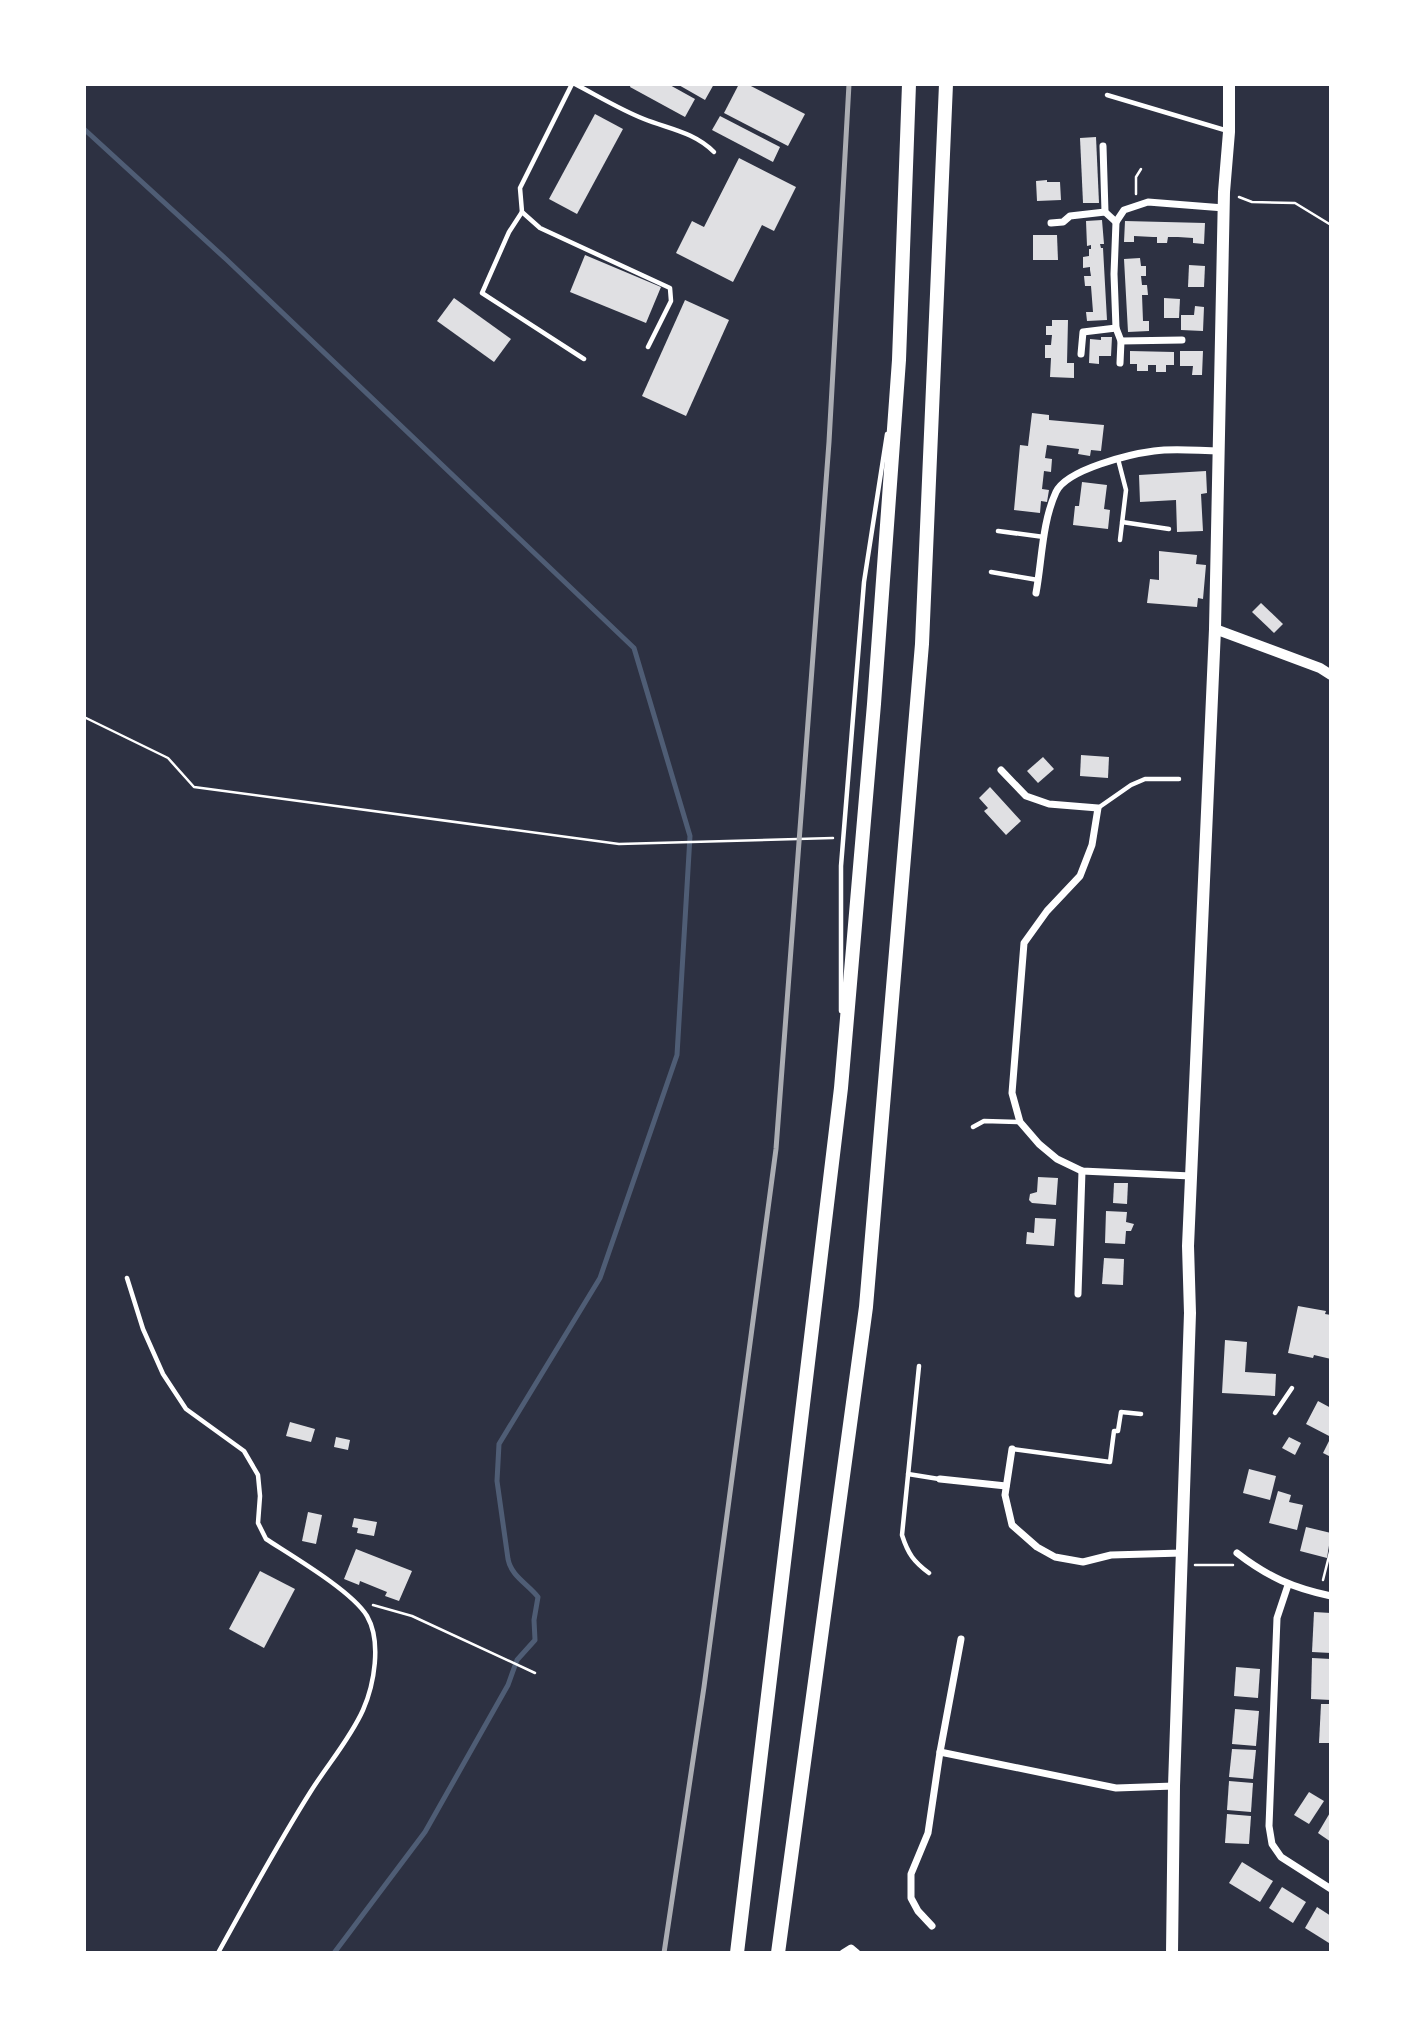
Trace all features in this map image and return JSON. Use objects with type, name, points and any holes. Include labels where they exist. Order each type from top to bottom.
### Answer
[{"type":"highway","points":[[737,1953],[841,1088],[899,359],[909,84]]},
{"type":"highway","points":[[778,1953],[866,1307],[922,644],[946,84]]},
{"type":"main road","points":[[1172,1953],[1174,1786],[1190,1313],[1188,1246],[1215,629],[1224,192],[1229,132],[1229,84]]},
{"type":"street","points":[[1103,146],[1105,212],[1116,222]]},
{"type":"street","points":[[1120,363],[1121,341],[1116,328],[1114,274],[1116,222],[1124,210],[1148,202],[1224,208]]},
{"type":"street","points":[[1051,223],[1062,222],[1070,216],[1105,212]]},
{"type":"street","points":[[1082,354],[1083,332],[1116,328]]},
{"type":"street","points":[[1121,341],[1182,340]]},
{"type":"street","points":[[1036,593],[1049,512],[1058,488],[1076,475],[1118,459],[1156,450],[1220,451]]},
{"type":"street","points":[[1215,629],[1320,668],[1331,675]]},
{"type":"street","points":[[1001,770],[1026,796],[1049,804],[1098,808],[1092,845],[1080,876],[1047,911],[1024,943],[1012,1093],[1020,1122],[1039,1144],[1057,1159],[1083,1171],[1191,1176]]},
{"type":"street","points":[[1078,1294],[1083,1171]]},
{"type":"street","points":[[1012,1449],[1005,1495],[1013,1525],[1037,1547],[1055,1557],[1083,1562],[1111,1555],[1182,1553]]},
{"type":"street","points":[[940,1479],[1006,1486]]},
{"type":"street","points":[[1237,1553],[1288,1585],[1331,1596]]},
{"type":"street","points":[[1288,1585],[1278,1618],[1269,1826],[1272,1844],[1280,1857],[1331,1889]]},
{"type":"street","points":[[932,1926],[918,1911],[911,1898],[911,1874],[928,1833],[961,1639]]},
{"type":"street","points":[[940,1752],[1116,1788],[1174,1786]]},
{"type":"street","points":[[843,1953],[851,1948],[857,1953]]},
{"type":"lane","points":[[584,359],[482,293],[509,232],[522,212],[520,188],[573,84],[644,119],[689,135],[705,143],[713,152]]},
{"type":"lane","points":[[1107,95],[1229,132]]},
{"type":"lane","points":[[522,212],[540,228],[670,289],[671,301],[648,347]]},
{"type":"lane","points":[[841,1088],[843,838],[864,582],[899,359]]},
{"type":"lane","points":[[1118,459],[1126,490],[1120,540]]},
{"type":"lane","points":[[1122,522],[1169,529]]},
{"type":"lane","points":[[998,531],[1045,537]]},
{"type":"lane","points":[[991,572],[1038,580]]},
{"type":"lane","points":[[1098,808],[1131,785],[1145,779],[1180,779]]},
{"type":"lane","points":[[973,1127],[984,1121],[1020,1122]]},
{"type":"lane","points":[[127,1278],[143,1329],[171,1386],[186,1409],[244,1451],[258,1475],[258,1523],[266,1539],[356,1602],[368,1618],[374,1648],[371,1681],[363,1709],[312,1790],[218,1953]]},
{"type":"lane","points":[[919,1366],[902,1535],[908,1553],[915,1563],[929,1573]]},
{"type":"lane","points":[[1275,1413],[1293,1388]]},
{"type":"lane","points":[[1012,1449],[1110,1462],[1114,1431],[1118,1431],[1121,1412],[1141,1415]]},
{"type":"lane","points":[[908,1474],[940,1479]]},
{"type":"path","points":[[1135,205],[1136,177],[1141,169]]},
{"type":"path","points":[[1224,192],[1252,202],[1295,203],[1331,225]]},
{"type":"path","points":[[84,717],[168,758],[194,787],[619,844],[843,838]]},
{"type":"path","points":[[1319,1594],[1331,1548]]},
{"type":"path","points":[[1181,1567],[1203,1564],[1254,1566]]},
{"type":"path","points":[[356,1602],[412,1616],[535,1673]]},
{"type":"building","points":[[631,84],[668,84],[695,99],[685,117],[630,87]]},
{"type":"building","points":[[677,84],[714,84],[705,100]]},
{"type":"building","points":[[739,84],[747,84],[805,114],[788,146],[724,113]]},
{"type":"building","points":[[595,114],[623,129],[577,214],[549,199]]},
{"type":"building","points":[[720,116],[780,147],[773,162],[712,130]]},
{"type":"building","points":[[1096,137],[1099,203],[1083,203],[1080,138]]},
{"type":"building","points":[[739,158],[796,187],[774,231],[762,225],[733,282],[676,253],[692,221],[704,227]]},
{"type":"building","points":[[1036,181],[1060,182],[1061,200],[1037,201]]},
{"type":"building","points":[[1102,220],[1104,244],[1100,244],[1103,248],[1107,320],[1087,321],[1086,312],[1093,312],[1091,286],[1085,286],[1084,276],[1091,276],[1090,267],[1083,268],[1083,257],[1089,256],[1091,249],[1091,245],[1087,246],[1086,221]]},
{"type":"building","points":[[1125,221],[1205,223],[1204,244],[1193,243],[1193,238],[1178,237],[1168,237],[1167,243],[1157,243],[1157,237],[1134,236],[1134,242],[1124,242]]},
{"type":"building","points":[[1033,235],[1057,235],[1058,260],[1033,260]]},
{"type":"building","points":[[585,255],[661,287],[646,323],[570,292]]},
{"type":"building","points":[[1140,258],[1141,266],[1146,266],[1146,276],[1141,276],[1142,285],[1147,285],[1148,295],[1142,295],[1143,321],[1149,321],[1149,331],[1128,332],[1124,259]]},
{"type":"building","points":[[1189,265],[1205,266],[1204,287],[1188,287]]},
{"type":"building","points":[[454,298],[511,339],[494,362],[437,321]]},
{"type":"building","points":[[1164,298],[1180,299],[1179,318],[1164,318]]},
{"type":"building","points":[[685,300],[729,320],[686,416],[642,396]]},
{"type":"building","points":[[1195,306],[1204,307],[1203,331],[1181,330],[1181,315],[1194,315]]},
{"type":"building","points":[[1052,320],[1068,320],[1067,363],[1074,363],[1074,378],[1050,377],[1051,358],[1045,358],[1045,345],[1051,345],[1052,335],[1046,335],[1046,326],[1052,326]]},
{"type":"building","points":[[1101,337],[1112,337],[1111,356],[1099,356],[1099,364],[1089,363],[1090,339],[1101,340]]},
{"type":"building","points":[[1130,351],[1174,352],[1174,365],[1166,365],[1166,372],[1156,372],[1156,365],[1148,365],[1148,371],[1137,371],[1137,364],[1130,364]]},
{"type":"building","points":[[1180,351],[1203,351],[1202,375],[1192,375],[1193,366],[1180,366]]},
{"type":"building","points":[[1032,413],[1049,415],[1049,420],[1104,425],[1101,451],[1091,450],[1090,456],[1078,454],[1079,449],[1047,445],[1045,458],[1052,459],[1051,472],[1044,471],[1042,489],[1049,490],[1047,502],[1041,501],[1040,513],[1014,510],[1020,445],[1028,446]]},
{"type":"building","points":[[1206,471],[1207,493],[1201,494],[1203,531],[1177,532],[1176,500],[1140,502],[1139,475]]},
{"type":"building","points":[[1082,482],[1107,485],[1104,509],[1110,510],[1108,529],[1073,525]]},
{"type":"building","points":[[1159,551],[1197,555],[1196,564],[1206,565],[1203,599],[1198,598],[1197,607],[1147,603],[1150,579],[1159,580]]},
{"type":"building","points":[[1261,603],[1283,624],[1274,633],[1252,612]]},
{"type":"building","points":[[1081,755],[1109,757],[1108,778],[1080,776]]},
{"type":"building","points":[[1043,757],[1054,769],[1038,783],[1027,771]]},
{"type":"building","points":[[990,787],[1021,821],[1006,835],[984,811],[988,808],[979,798]]},
{"type":"building","points":[[1038,1177],[1058,1178],[1056,1205],[1032,1203],[1029,1200],[1030,1194],[1037,1192]]},
{"type":"building","points":[[1114,1183],[1128,1183],[1127,1204],[1113,1203]]},
{"type":"building","points":[[1106,1211],[1127,1212],[1126,1222],[1134,1224],[1131,1231],[1126,1231],[1125,1244],[1105,1243]]},
{"type":"building","points":[[1035,1218],[1056,1219],[1054,1246],[1026,1244],[1027,1232],[1034,1233]]},
{"type":"building","points":[[1104,1258],[1124,1259],[1123,1285],[1102,1284]]},
{"type":"building","points":[[1298,1306],[1326,1311],[1325,1314],[1331,1315],[1331,1359],[1288,1353]]},
{"type":"building","points":[[1225,1340],[1247,1342],[1245,1372],[1276,1374],[1275,1396],[1222,1393]]},
{"type":"building","points":[[1318,1401],[1331,1408],[1331,1437],[1306,1424]]},
{"type":"building","points":[[290,1422],[315,1429],[311,1442],[286,1436]]},
{"type":"building","points":[[336,1437],[350,1440],[348,1450],[334,1447]]},
{"type":"building","points":[[1289,1437],[1301,1443],[1295,1455],[1282,1448]]},
{"type":"building","points":[[1331,1437],[1331,1457],[1323,1453]]},
{"type":"building","points":[[1249,1469],[1276,1476],[1270,1500],[1243,1493]]},
{"type":"building","points":[[1278,1491],[1291,1495],[1289,1502],[1303,1505],[1297,1530],[1269,1523]]},
{"type":"building","points":[[308,1512],[322,1515],[316,1544],[302,1541]]},
{"type":"building","points":[[354,1518],[377,1522],[374,1536],[357,1533],[358,1528],[352,1527]]},
{"type":"building","points":[[1306,1527],[1331,1533],[1327,1558],[1300,1551]]},
{"type":"building","points":[[356,1549],[412,1571],[399,1601],[385,1596],[387,1592],[360,1581],[359,1585],[344,1579]]},
{"type":"building","points":[[260,1571],[295,1589],[264,1648],[229,1629]]},
{"type":"building","points":[[1314,1612],[1331,1613],[1331,1653],[1312,1652]]},
{"type":"building","points":[[1312,1658],[1331,1659],[1331,1700],[1311,1699]]},
{"type":"building","points":[[1236,1667],[1260,1669],[1258,1698],[1234,1696]]},
{"type":"building","points":[[1321,1704],[1331,1704],[1331,1743],[1319,1743]]},
{"type":"building","points":[[1235,1709],[1259,1711],[1256,1746],[1232,1744]]},
{"type":"building","points":[[1232,1749],[1256,1750],[1253,1779],[1229,1777]]},
{"type":"building","points":[[1229,1781],[1253,1783],[1251,1812],[1227,1810]]},
{"type":"building","points":[[1309,1792],[1324,1801],[1309,1824],[1294,1815]]},
{"type":"building","points":[[1331,1811],[1331,1842],[1318,1833]]},
{"type":"building","points":[[1227,1814],[1251,1816],[1249,1844],[1225,1843]]},
{"type":"building","points":[[1242,1862],[1273,1881],[1260,1902],[1229,1883]]},
{"type":"building","points":[[1282,1887],[1306,1902],[1293,1923],[1269,1908]]},
{"type":"building","points":[[1317,1907],[1331,1916],[1329,1943],[1305,1928]]},
{"type":"waterway","points":[[84,129],[227,260],[634,648],[690,836],[677,1055],[600,1278],[499,1444],[497,1481],[508,1559],[516,1575],[538,1597],[534,1620],[535,1640],[517,1660],[508,1685],[425,1832],[334,1953]]},
{"type":"railway","points":[[664,1953],[704,1687],[776,1149],[829,442],[849,84]]}]
